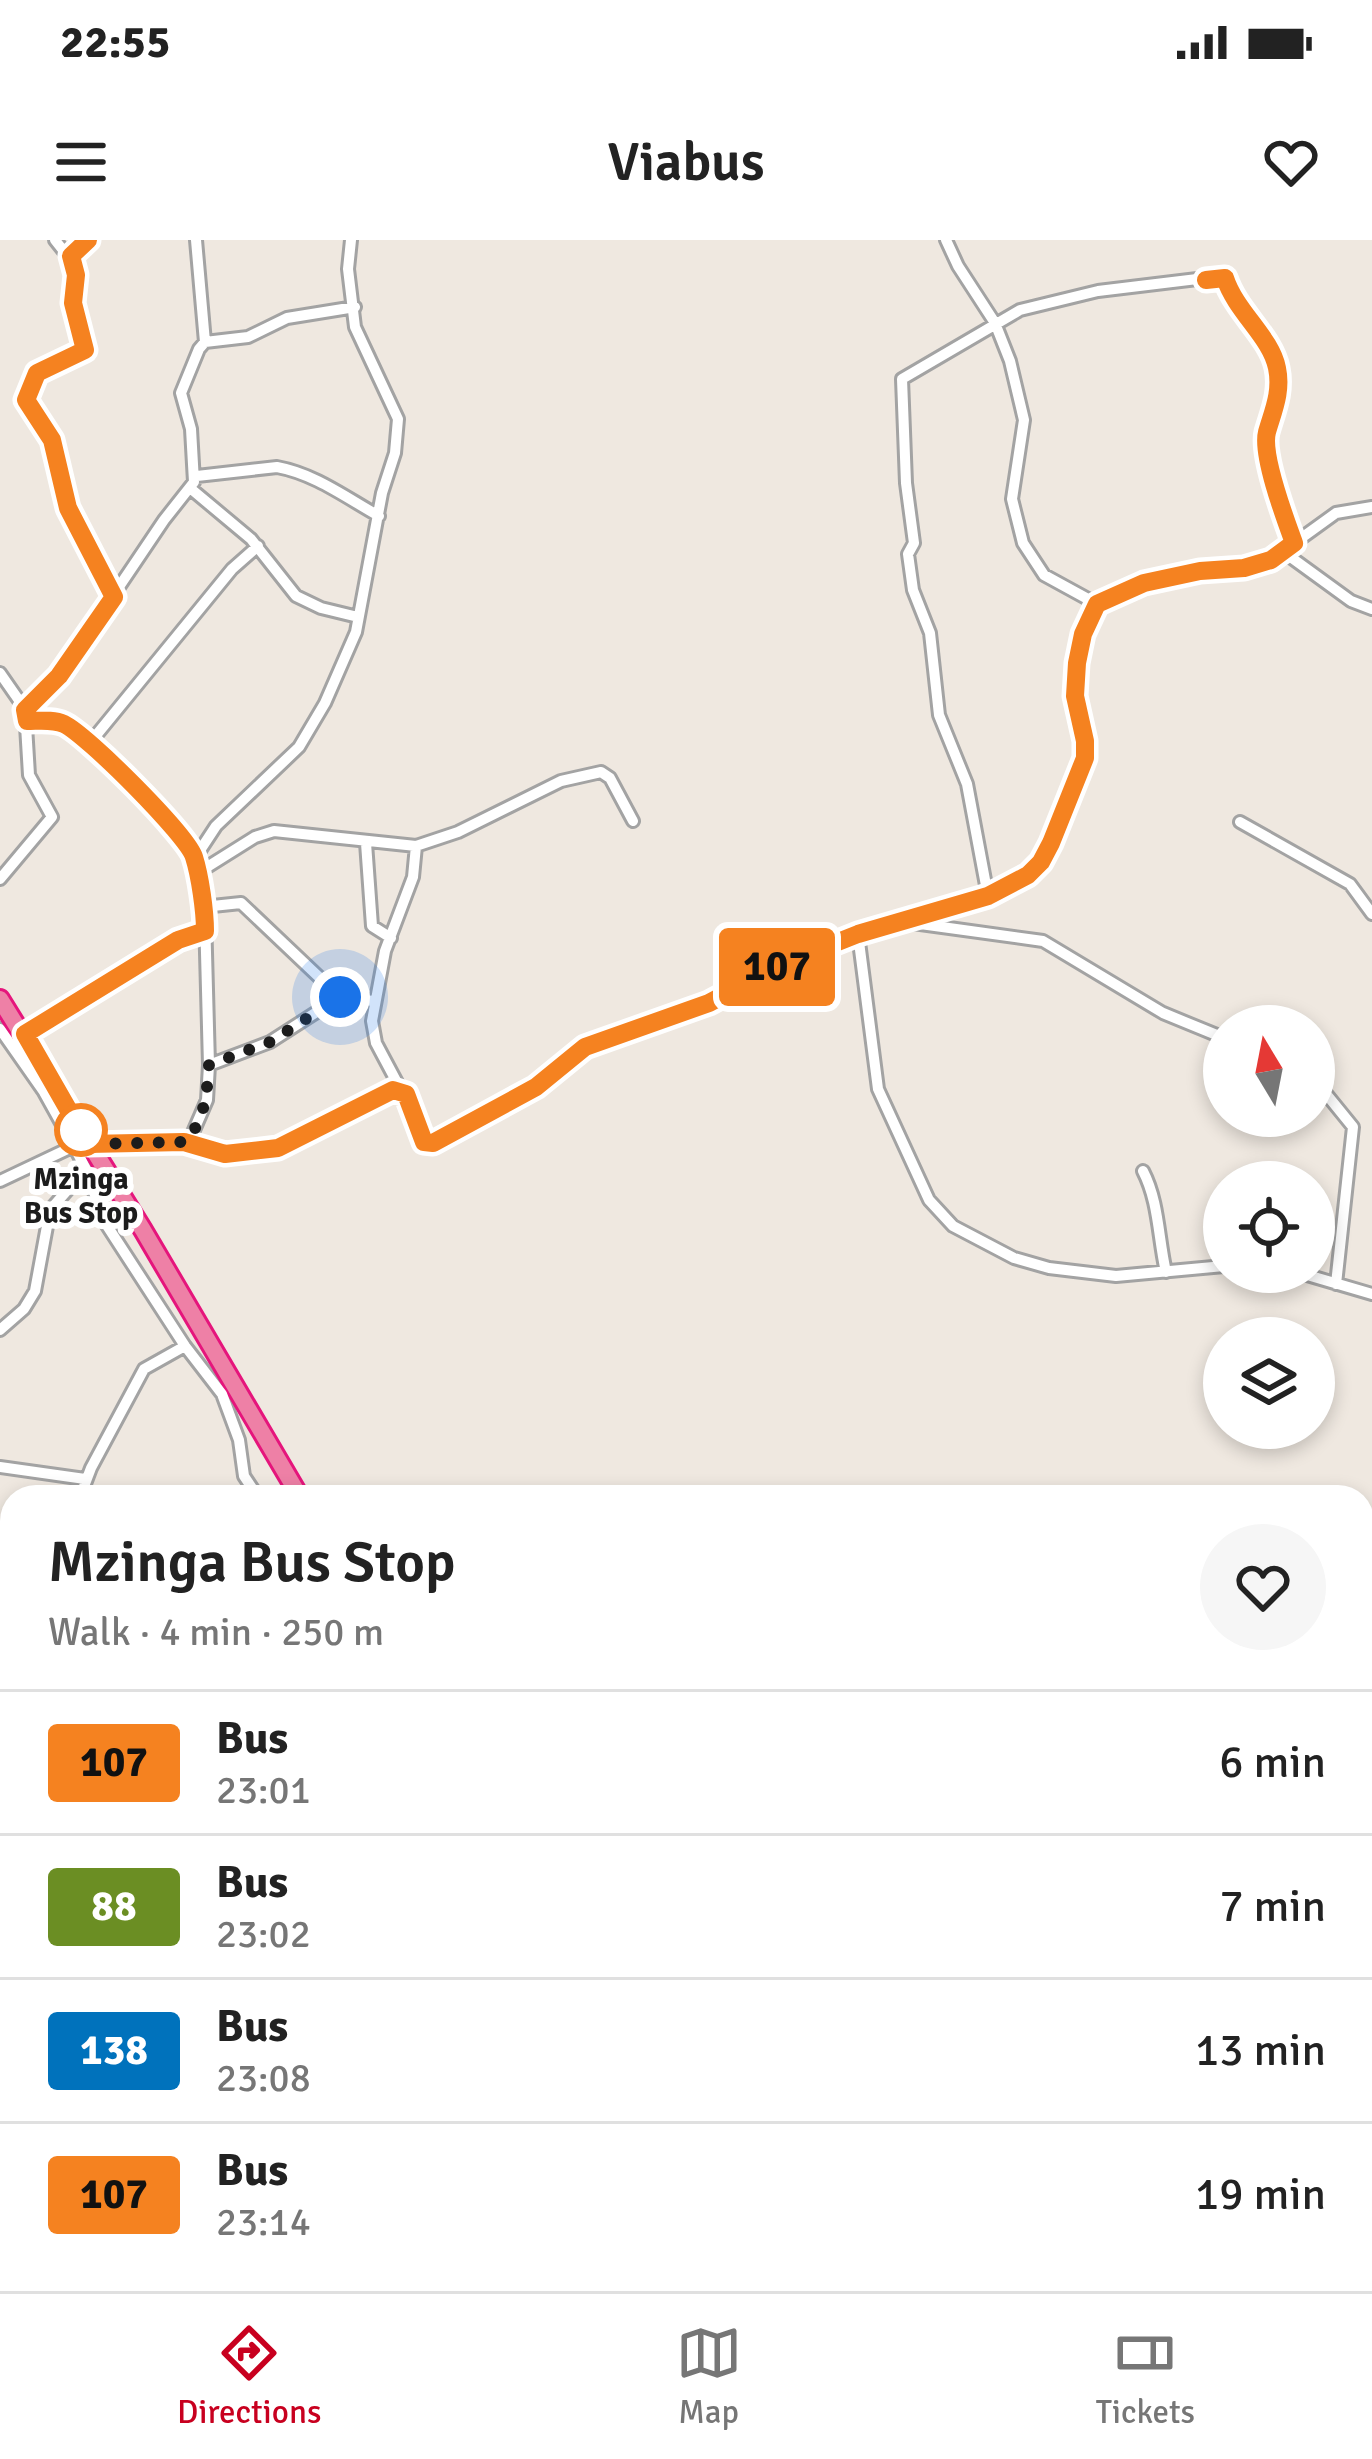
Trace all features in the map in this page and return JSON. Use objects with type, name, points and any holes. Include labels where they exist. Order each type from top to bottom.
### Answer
[{"type":"highway","points":[[0,999],[25,1034],[81,1145],[143,1230],[293,1485]]},
{"type":"street","points":[[55,240],[71,256],[76,275],[73,303],[86,348],[37,373],[26,400],[52,440],[68,508],[114,597]]},
{"type":"street","points":[[71,256],[88,240]]},
{"type":"street","points":[[196,240],[206,343]]},
{"type":"street","points":[[184,1142],[191,1137],[207,1100],[209,1065],[205,931],[195,858],[216,826],[298,747],[325,703],[358,617],[394,453],[397,409],[355,327],[348,268],[351,240]]},
{"type":"street","points":[[946,240],[995,323],[1010,361],[1024,420],[1013,478],[1017,529],[1044,574],[1097,604]]},
{"type":"street","points":[[988,896],[967,784],[939,715],[930,633],[913,590],[902,379],[1020,310],[1098,291],[1225,278],[1231,298],[1276,363],[1279,395],[1267,444],[1290,548],[1351,601],[1372,609]]},
{"type":"street","points":[[26,715],[59,676],[197,476],[181,393],[194,355],[206,343],[248,337],[286,318],[355,307]]},
{"type":"street","points":[[197,476],[290,469],[320,480],[379,516]]},
{"type":"street","points":[[190,488],[258,546],[296,596],[358,617]]},
{"type":"street","points":[[416,846],[406,902],[373,1001],[376,1043],[424,1142],[433,1143],[536,1087],[585,1047],[709,1003],[780,965],[858,934],[988,896],[1028,875],[1041,862],[1085,758],[1075,696],[1077,663],[1083,634],[1097,604],[1144,583],[1244,568],[1290,548],[1336,514],[1372,507]]},
{"type":"street","points":[[89,744],[232,569],[258,546]]},
{"type":"street","points":[[0,673],[26,715],[29,775],[52,817],[0,879]]},
{"type":"street","points":[[26,715],[63,723],[89,744],[118,769],[195,858]]},
{"type":"street","points":[[196,874],[255,837],[274,831],[416,846],[458,832],[561,782],[602,772],[633,821]]},
{"type":"street","points":[[1240,822],[1350,884],[1372,914]]},
{"type":"street","points":[[366,843],[372,926],[391,938]]},
{"type":"street","points":[[203,907],[241,903],[340,997],[373,1001]]},
{"type":"street","points":[[904,922],[1043,941],[1163,1013],[1203,1029]]},
{"type":"street","points":[[25,1034],[178,940],[205,931]]},
{"type":"street","points":[[858,934],[878,1089],[929,1200],[944,1216],[962,1232],[1037,1265],[1116,1276],[1203,1268]]},
{"type":"street","points":[[209,1065],[270,1042],[340,997]]},
{"type":"street","points":[[0,1029],[81,1145],[104,1221],[222,1394],[250,1485]]},
{"type":"street","points":[[0,1181],[81,1145],[184,1142],[225,1154],[278,1148],[401,1090]]},
{"type":"street","points":[[1335,1105],[1353,1127],[1336,1283],[1372,1294]]},
{"type":"street","points":[[0,1330],[24,1309],[35,1291],[45,1222],[53,1204],[86,1169]]},
{"type":"street","points":[[1143,1171],[1155,1194],[1156,1229],[1166,1272]]},
{"type":"street","points":[[84,1485],[144,1369],[185,1346]]},
{"type":"street","points":[[0,1467],[86,1479]]},
{"type":"bus line","name":"107","points":[[88,240],[71,256],[76,275],[73,303],[85,350],[37,373],[26,400],[52,440],[68,508],[114,597],[59,676],[25,710],[27,721],[55,721],[70,728],[118,769],[178,836],[195,858],[205,931],[178,940],[25,1034],[88,1144],[184,1142],[225,1154],[278,1148],[393,1090],[406,1094],[424,1142],[433,1143],[536,1087],[585,1047],[709,1003],[780,965],[858,934],[988,896],[1028,875],[1051,843],[1085,758],[1075,696],[1077,663],[1083,634],[1097,604],[1173,575],[1244,568],[1271,560],[1294,543],[1277,497],[1267,444],[1279,395],[1276,363],[1231,298],[1225,278],[1206,280]]},
{"type":"place","name":"Mzinga Bus Stop","points":[[81,1130]]},
{"type":"route","points":[[81,1130],[88,1144],[184,1142],[191,1137],[207,1100],[209,1065],[270,1042],[340,997]]}]
